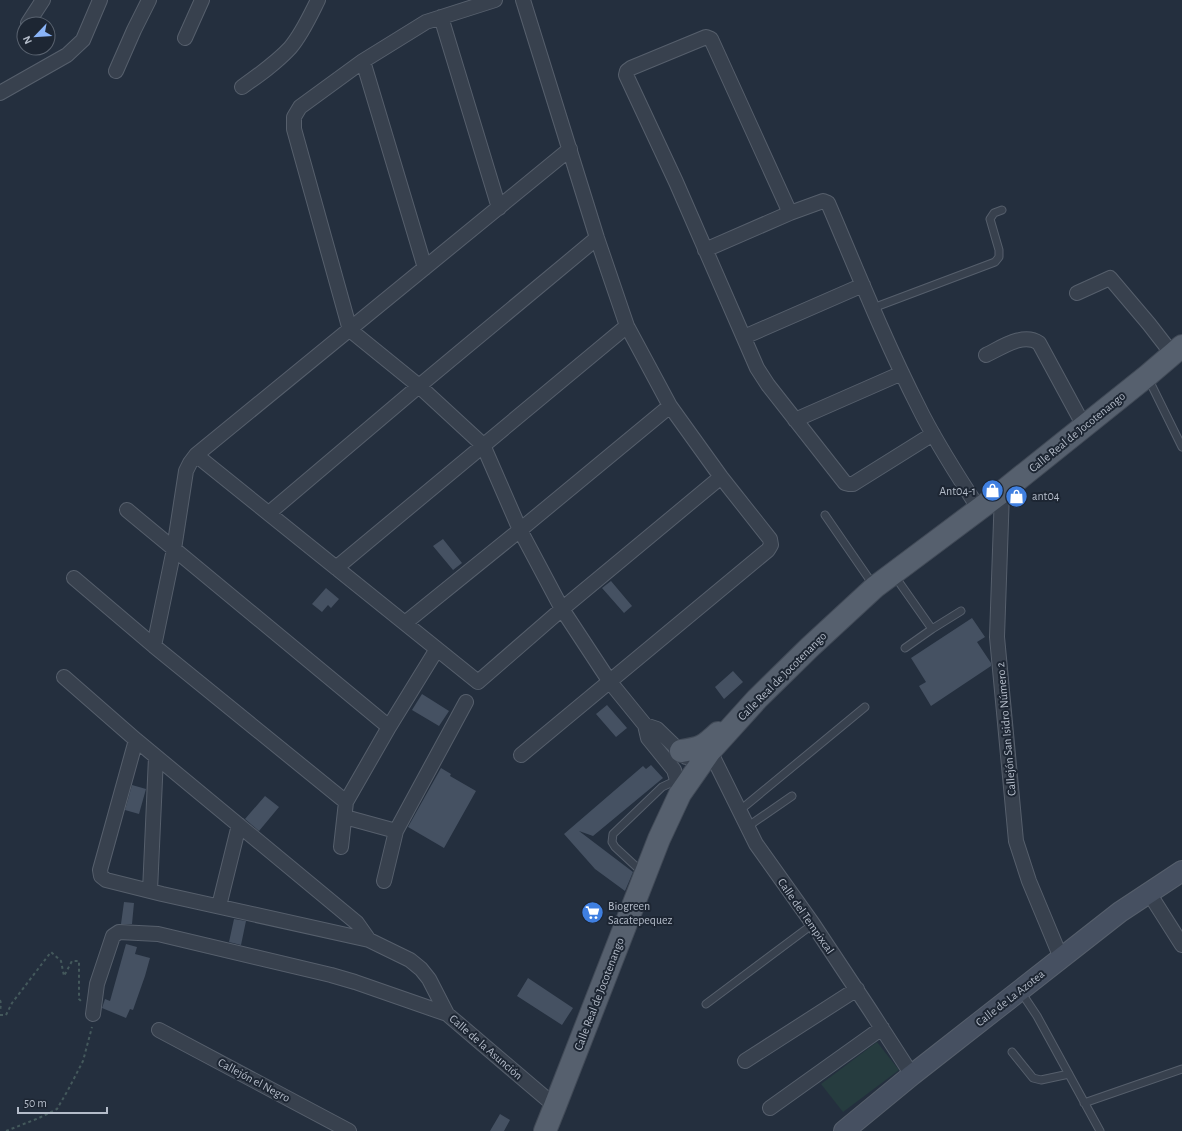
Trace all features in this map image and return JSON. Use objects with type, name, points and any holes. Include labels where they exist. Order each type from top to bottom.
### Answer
[{"type":"main road","name":"Calle Real de Jocotenango","points":[[544,1131],[679,787],[757,700],[810,647],[875,587],[1002,492],[1147,376],[1177,350]]},
{"type":"main road","points":[[675,745],[698,749],[757,700]]},
{"type":"street","points":[[33,16],[43,0]]},
{"type":"street","points":[[0,93],[67,55],[83,40],[100,0]]},
{"type":"street","points":[[116,71],[149,0]]},
{"type":"street","points":[[185,38],[202,0]]},
{"type":"street","points":[[242,87],[273,64],[290,48],[301,34],[318,0]]},
{"type":"street","points":[[495,0],[426,22],[362,61],[300,107],[294,117],[294,129],[350,330],[419,386],[483,445],[520,530],[562,609],[610,682],[645,725],[648,738],[674,770],[679,787]]},
{"type":"street","points":[[520,755],[768,550],[771,545],[770,539],[721,476],[670,406],[627,326],[597,238],[523,0]]},
{"type":"street","points":[[441,17],[499,208]]},
{"type":"street","points":[[790,213],[711,39],[706,37],[627,70],[626,75],[676,182],[757,368],[794,420],[845,483],[853,484],[933,434]]},
{"type":"street","points":[[362,61],[425,268]]},
{"type":"street","points":[[154,646],[174,549],[186,471],[196,455],[570,149]]},
{"type":"street","points":[[705,250],[790,213],[823,201],[828,203],[902,373],[933,434],[979,509]]},
{"type":"street","points":[[269,513],[597,238]]},
{"type":"street","points":[[1077,293],[1110,278],[1149,324],[1177,350]]},
{"type":"street","points":[[744,337],[863,285]]},
{"type":"street","points":[[336,568],[627,326]]},
{"type":"street","points":[[986,355],[1022,339],[1035,340],[1039,343],[1084,426]]},
{"type":"street","points":[[794,420],[902,373]]},
{"type":"street","points":[[405,623],[670,406]]},
{"type":"street","points":[[196,455],[478,682],[562,609],[721,476]]},
{"type":"street","name":"Callejón San Isidro Número 2","points":[[1002,492],[997,636],[1016,841],[1029,881],[1061,958]]},
{"type":"street","points":[[127,510],[389,727]]},
{"type":"street","points":[[74,578],[154,646],[346,802]]},
{"type":"street","points":[[341,847],[346,802],[389,727],[437,649]]},
{"type":"street","points":[[64,676],[156,757],[357,923],[369,940]]},
{"type":"street","points":[[384,881],[396,831],[466,702]]},
{"type":"street","points":[[645,725],[657,729],[690,760],[705,759]]},
{"type":"street","name":"Calle de la Asunción","points":[[136,740],[100,870],[101,876],[106,880],[150,891],[369,940],[410,960],[421,969],[428,979],[447,1014],[555,1106]]},
{"type":"street","points":[[658,750],[675,745]]},
{"type":"street","points":[[150,891],[156,757]]},
{"type":"street","name":"Calle del Tempixcal","points":[[705,759],[739,811],[762,854],[813,924],[912,1075]]},
{"type":"street","points":[[345,817],[396,831]]},
{"type":"street","points":[[219,906],[239,825]]},
{"type":"street","name":"Calle de La Azotea","points":[[844,1131],[912,1075],[1120,912],[1182,871]]},
{"type":"street","points":[[1149,893],[1182,945]]},
{"type":"street","points":[[93,1014],[97,984],[113,936],[119,932],[158,934],[331,976],[355,982],[447,1014]]},
{"type":"street","points":[[745,1061],[857,989]]},
{"type":"street","points":[[770,1108],[882,1028]]},
{"type":"street","name":"Callejón el Negro","points":[[159,1030],[350,1131]]},
{"type":"lane","points":[[873,308],[995,262],[999,257],[999,250],[990,219],[994,213],[1002,210]]},
{"type":"lane","points":[[1147,376],[1182,447]]},
{"type":"lane","points":[[825,515],[875,587]]},
{"type":"lane","points":[[893,573],[932,629]]},
{"type":"lane","points":[[905,648],[961,611]]},
{"type":"lane","points":[[739,811],[865,707]]},
{"type":"lane","points":[[645,874],[614,847],[612,842],[613,834],[662,787],[679,787]]},
{"type":"lane","points":[[747,827],[792,796]]},
{"type":"lane","points":[[706,1004],[813,924]]},
{"type":"lane","points":[[1020,990],[1037,1016],[1100,1131]]},
{"type":"lane","points":[[1012,1052],[1033,1078],[1041,1080],[1069,1074]]},
{"type":"lane","points":[[1084,1102],[1182,1069]]},
{"type":"path","points":[[0,1015],[6,1014],[12,1003],[50,952],[61,961],[64,976],[72,961],[79,961],[79,999],[93,1014],[93,1024],[83,1061],[57,1109],[6,1131]]},
{"type":"path","points":[[0,1000],[0,1012]]},
{"type":"green space","points":[[877,1042],[899,1070],[843,1112],[821,1084]]},
{"type":"building","points":[[443,539],[462,563],[453,570],[433,546]]},
{"type":"building","points":[[611,581],[632,606],[624,613],[602,588]]},
{"type":"building","points":[[326,588],[339,599],[331,608],[328,605],[322,612],[312,604]]},
{"type":"building","points":[[972,618],[985,637],[977,642],[991,663],[991,666],[931,706],[919,686],[926,682],[911,658]]},
{"type":"building","points":[[733,671],[743,682],[724,699],[715,687]]},
{"type":"building","points":[[422,694],[449,711],[439,726],[412,710]]},
{"type":"building","points":[[607,705],[627,728],[616,737],[596,714]]},
{"type":"building","points":[[651,765],[663,778],[593,836],[579,831],[633,872],[625,891],[595,869],[564,834],[643,766],[646,769]]},
{"type":"building","points":[[441,768],[451,774],[450,776],[476,791],[444,848],[408,827]]},
{"type":"building","points":[[132,785],[146,789],[139,814],[125,810]]},
{"type":"building","points":[[265,796],[279,807],[259,831],[245,819]]},
{"type":"building","points":[[124,902],[134,903],[132,924],[121,924]]},
{"type":"building","points":[[234,919],[246,921],[241,945],[229,942]]},
{"type":"building","points":[[126,944],[137,947],[135,954],[150,958],[133,1010],[130,1009],[126,1018],[102,1008],[105,999],[110,1001]]},
{"type":"building","points":[[528,978],[573,1008],[562,1025],[517,996]]},
{"type":"building","points":[[500,1114],[510,1120],[504,1131],[490,1131]]},
{"type":"place","name":"Ant04-1","points":[[992,491]]},
{"type":"place","name":"ant04","points":[[1017,496]]},
{"type":"place","name":"Biogreen Sacatepequez","points":[[592,913]]}]
